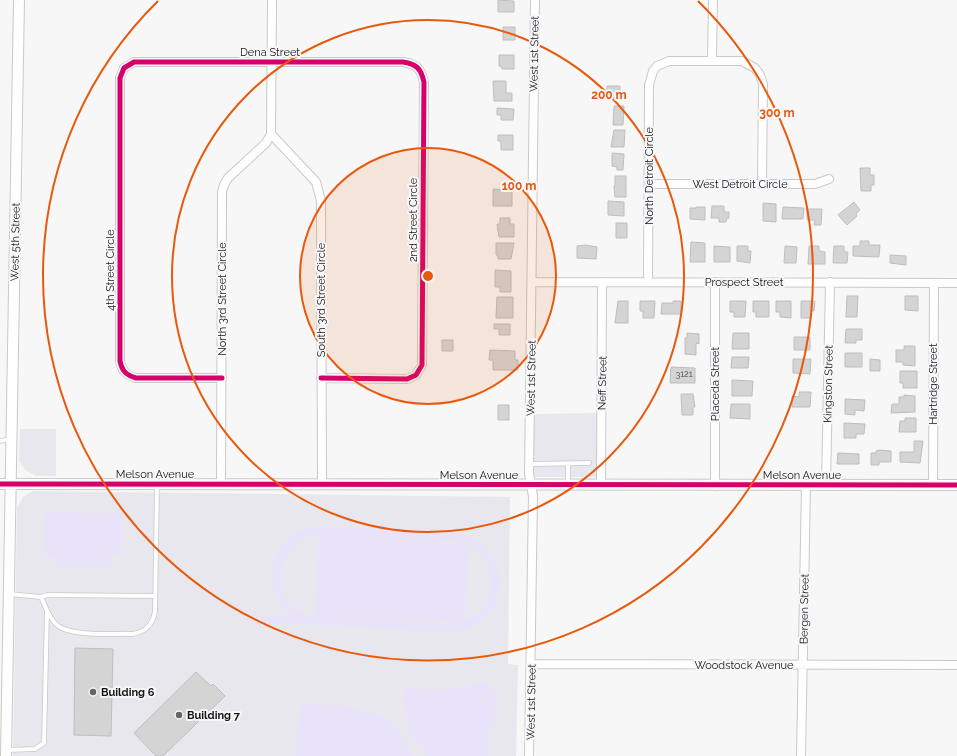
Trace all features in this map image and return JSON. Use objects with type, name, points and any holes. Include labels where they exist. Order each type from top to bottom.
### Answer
[{"type":"street","name":"West 5th Street","points":[[6,753],[20,0]]},
{"type":"street","points":[[271,134],[272,0]]},
{"type":"street","name":"West 1st Street","points":[[529,756],[533,496],[530,464],[535,0]]},
{"type":"street","points":[[713,0],[712,60],[742,61],[755,68],[760,75],[763,84],[762,184]]},
{"type":"street","name":"North Detroit Circle","points":[[648,282],[649,85],[653,71],[657,66],[669,61],[712,60]]},
{"type":"street","name":"Dena Street","points":[[124,68],[134,62],[403,62],[416,66]]},
{"type":"street","name":"2nd Street Circle","points":[[321,378],[407,379],[416,375],[422,365],[424,82],[422,72],[416,66]]},
{"type":"street","name":"4th Street Circle","points":[[124,68],[120,78],[121,368],[129,376],[136,378],[222,378]]},
{"type":"street","name":"North 3rd Street Circle","points":[[221,484],[222,192],[228,178],[266,143],[271,134]]},
{"type":"street","name":"South 3rd Street Circle","points":[[271,134],[316,182],[320,192],[322,484]]},
{"type":"street","name":"West Detroit Circle","points":[[649,184],[815,184],[829,180]]},
{"type":"street","name":"Prospect Street","points":[[532,282],[957,283]]},
{"type":"street","name":"Neff Street","points":[[600,485],[602,282]]},
{"type":"street","name":"Placeda Street","points":[[715,486],[716,282]]},
{"type":"street","name":"Kingston Street","points":[[826,485],[830,282]]},
{"type":"street","name":"Hartridge Street","points":[[933,485],[934,283]]},
{"type":"street","name":"Melson Avenue","points":[[0,484],[568,484],[715,486],[957,485]]},
{"type":"street","name":"Bergen Street","points":[[801,756],[806,486]]},
{"type":"street","name":"Woodstock Avenue","points":[[531,664],[957,665]]},
{"type":"lane","points":[[0,441],[12,439]]},
{"type":"lane","points":[[530,464],[589,463]]},
{"type":"lane","points":[[568,464],[568,484]]},
{"type":"lane","points":[[41,597],[54,623],[61,628],[74,632],[132,634],[140,632],[153,622],[155,612],[157,484]]},
{"type":"lane","points":[[9,594],[41,597],[47,595],[155,596]]},
{"type":"lane","points":[[6,753],[35,749],[44,743],[47,610]]},
{"type":"shaded area","points":[[598,413],[597,477],[534,477],[534,414]]},
{"type":"shaded area","points":[[20,429],[56,429],[56,476],[36,476],[25,470],[19,460]]},
{"type":"shaded area","points":[[33,491],[510,497],[508,664],[518,665],[516,756],[13,756],[17,508],[24,496]]},
{"type":"shaded area","points":[[44,512],[122,513],[122,556],[110,555],[110,566],[56,568],[55,556],[43,556]]},
{"type":"shaded area","points":[[324,526],[454,533],[474,539],[488,550],[497,565],[500,581],[498,598],[490,613],[477,625],[457,632],[260,623],[260,615],[291,616],[280,602],[274,587],[272,573],[275,559],[281,546],[292,536],[306,529]],"holes":[[[311,536],[318,536],[315,617],[300,612],[290,603],[283,592],[281,579],[282,566],[288,554],[297,544]],[[352,538],[453,541],[467,545]],[[469,546],[479,553],[487,562],[491,584],[489,596],[484,606],[476,615],[465,621]],[[328,618],[463,622],[449,624]]]},
{"type":"shaded area","points":[[471,682],[487,683],[498,695],[498,708],[494,708],[494,726],[489,726],[489,756],[427,756],[420,749],[407,725],[403,697],[404,688],[452,690],[452,686],[469,687]]},
{"type":"shaded area","points":[[300,703],[347,707],[381,717],[398,729],[407,742],[413,756],[296,756]]},
{"type":"building","points":[[498,0],[514,1],[514,12],[498,12]]},
{"type":"building","points":[[503,27],[515,27],[515,40],[503,40]]},
{"type":"building","points":[[499,55],[514,55],[514,69],[502,69],[502,67],[499,66]]},
{"type":"building","points":[[493,81],[506,81],[506,93],[512,93],[512,101],[494,101]]},
{"type":"building","points":[[607,86],[620,86],[620,98],[607,97]]},
{"type":"building","points":[[614,106],[624,106],[623,125],[613,125]]},
{"type":"building","points":[[497,108],[514,109],[513,120],[501,120],[501,115],[497,115]]},
{"type":"building","points":[[614,130],[625,130],[624,147],[611,147]]},
{"type":"building","points":[[498,135],[513,135],[513,150],[501,150],[501,141],[498,141]]},
{"type":"building","points":[[612,153],[624,154],[623,170],[617,170],[617,167],[612,166]]},
{"type":"building","points":[[860,168],[870,168],[870,175],[874,175],[874,185],[871,185],[871,191],[861,191]]},
{"type":"building","points":[[615,176],[626,176],[626,197],[615,197]]},
{"type":"building","points":[[493,189],[512,190],[512,206],[493,206]]},
{"type":"building","points":[[608,201],[624,202],[624,216],[608,215]]},
{"type":"building","points":[[854,202],[860,210],[856,214],[857,216],[847,225],[838,215]]},
{"type":"building","points":[[763,203],[776,204],[776,222],[763,221]]},
{"type":"building","points":[[712,206],[724,206],[724,212],[729,212],[729,218],[727,218],[726,222],[719,222],[719,218],[711,218]]},
{"type":"building","points":[[705,207],[705,220],[690,219],[690,208]]},
{"type":"building","points":[[783,207],[804,208],[803,219],[782,219]]},
{"type":"building","points":[[807,209],[822,209],[821,225],[814,225],[815,220],[807,220]]},
{"type":"building","points":[[500,218],[510,218],[510,224],[514,224],[514,237],[499,237],[497,224],[500,224]]},
{"type":"building","points":[[616,223],[627,223],[627,238],[616,238]]},
{"type":"building","points":[[860,241],[869,241],[869,245],[880,245],[879,257],[853,256],[853,246],[860,246]]},
{"type":"building","points":[[691,242],[705,243],[705,262],[690,262]]},
{"type":"building","points":[[496,243],[514,243],[511,259],[498,259],[498,255],[496,255]]},
{"type":"building","points":[[585,245],[597,247],[596,259],[577,258],[577,246]]},
{"type":"building","points":[[714,246],[730,247],[730,262],[714,262]]},
{"type":"building","points":[[737,246],[748,246],[748,251],[751,251],[750,263],[737,261]]},
{"type":"building","points":[[785,246],[797,247],[796,263],[784,263]]},
{"type":"building","points":[[809,246],[819,246],[819,251],[825,252],[825,264],[808,264]]},
{"type":"building","points":[[834,246],[844,246],[844,252],[848,252],[847,263],[833,263]]},
{"type":"building","points":[[890,255],[906,256],[906,265],[890,263]]},
{"type":"building","points":[[495,270],[511,271],[511,292],[500,292],[500,287],[495,287]]},
{"type":"building","points":[[847,296],[858,296],[857,317],[846,317]]},
{"type":"building","points":[[905,296],[918,296],[918,311],[905,310]]},
{"type":"building","points":[[497,297],[513,297],[513,318],[496,318]]},
{"type":"building","points":[[618,301],[628,301],[628,323],[615,323]]},
{"type":"building","points":[[640,301],[655,301],[654,318],[643,318],[643,311],[640,311]]},
{"type":"building","points":[[673,301],[681,301],[681,314],[661,314],[662,303],[673,303]]},
{"type":"building","points":[[730,301],[746,301],[745,317],[734,317],[734,312],[730,312]]},
{"type":"building","points":[[753,301],[769,301],[769,317],[756,317],[756,312],[753,312]]},
{"type":"building","points":[[776,301],[791,301],[791,318],[780,317],[780,312],[776,312]]},
{"type":"building","points":[[801,301],[815,301],[814,311],[811,311],[811,318],[801,318]]},
{"type":"building","points":[[494,324],[510,324],[510,335],[499,335],[499,329],[494,329]]},
{"type":"building","points":[[846,329],[862,329],[862,340],[856,340],[856,343],[845,343]]},
{"type":"building","points":[[687,333],[699,334],[699,344],[696,343],[696,355],[685,354],[685,338],[687,338]]},
{"type":"building","points":[[733,333],[749,333],[749,349],[732,349]]},
{"type":"building","points":[[794,337],[810,337],[810,350],[794,350]]},
{"type":"building","points":[[442,340],[453,340],[453,351],[442,351]]},
{"type":"building","points":[[904,346],[915,346],[915,366],[903,365],[903,362],[896,362],[896,350],[904,350]]},
{"type":"building","points":[[490,350],[515,351],[515,360],[518,360],[518,370],[493,370],[493,360],[489,360]]},
{"type":"building","points":[[845,353],[862,353],[862,367],[845,367]]},
{"type":"building","points":[[732,357],[749,357],[748,368],[731,368]]},
{"type":"building","points":[[793,359],[811,359],[810,374],[793,373]]},
{"type":"building","points":[[870,359],[880,360],[880,371],[870,371]]},
{"type":"building","points":[[671,367],[695,368],[695,383],[670,383]]},
{"type":"building","points":[[900,371],[917,371],[917,388],[903,388],[903,383],[900,383]]},
{"type":"building","points":[[732,380],[753,381],[752,396],[732,396]]},
{"type":"building","points":[[799,392],[811,392],[810,407],[792,407],[792,396],[799,397]]},
{"type":"building","points":[[681,394],[693,394],[695,407],[693,407],[693,415],[682,415]]},
{"type":"building","points":[[904,395],[915,396],[915,412],[891,413],[892,404],[899,404],[899,397],[904,397]]},
{"type":"building","points":[[845,399],[865,400],[864,411],[855,410],[855,415],[845,414]]},
{"type":"building","points":[[731,404],[750,404],[750,419],[730,418]]},
{"type":"building","points":[[498,405],[509,405],[509,420],[498,420]]},
{"type":"building","points":[[905,418],[916,418],[916,432],[899,432],[900,421],[905,421]]},
{"type":"building","points":[[844,423],[865,424],[864,434],[856,434],[856,438],[844,438]]},
{"type":"building","points":[[914,441],[923,441],[920,463],[900,462],[900,452],[914,452]]},
{"type":"building","points":[[876,451],[891,451],[891,462],[879,462],[879,465],[871,465],[871,453],[876,453]]},
{"type":"building","points":[[838,453],[859,454],[859,464],[837,464]]},
{"type":"building","name":"Building 6","points":[[75,648],[113,649],[111,736],[74,735]]},
{"type":"building","name":"Building 7","points":[[196,672],[211,686],[213,684],[225,696],[163,756],[156,756],[134,733]]},
{"type":"cycle path","points":[[222,378],[136,378],[123,370],[120,361],[120,78],[124,68],[134,62],[403,62],[412,64],[420,70],[424,82],[422,365],[416,375],[407,379],[321,378]]},
{"type":"cycle path","points":[[0,484],[957,485]]},
{"type":"place","name":"Building 6","points":[[93,692]]},
{"type":"place","name":"Building 7","points":[[179,715]]}]
